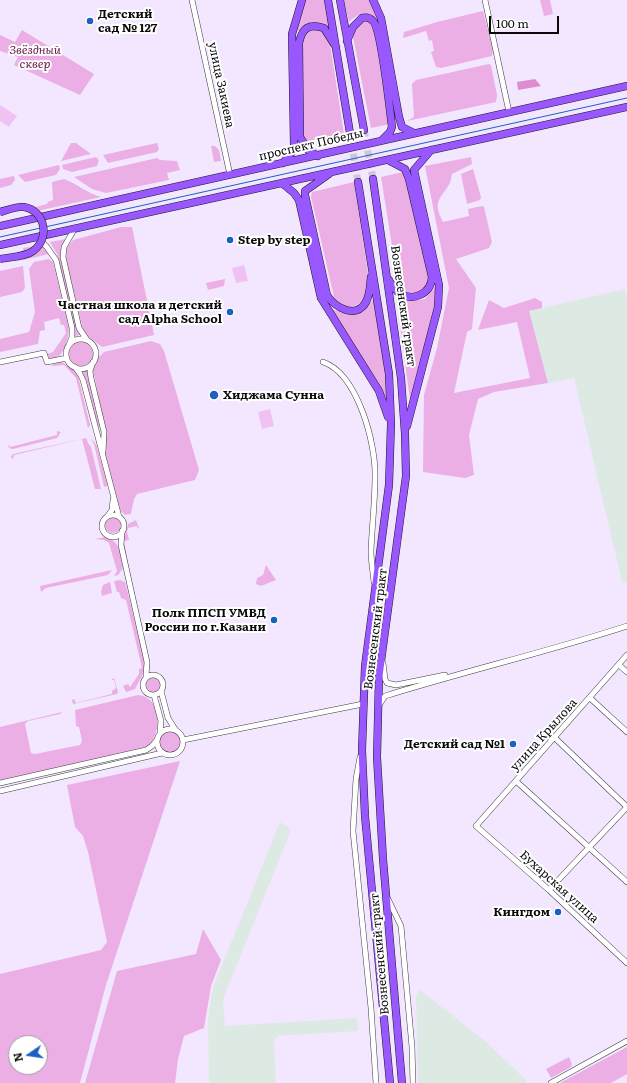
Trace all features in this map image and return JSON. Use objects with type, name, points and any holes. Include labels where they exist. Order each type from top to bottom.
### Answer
[{"type":"main road","points":[[283,164],[293,151],[294,146],[292,34],[302,0]]},
{"type":"main road","points":[[328,0],[350,133]]},
{"type":"main road","points":[[340,0],[364,130]]},
{"type":"main road","points":[[373,0],[381,18],[402,127],[414,133]]},
{"type":"main road","points":[[347,41],[353,27],[362,18],[367,17],[376,25],[392,127],[390,132],[382,140]]},
{"type":"main road","points":[[318,156],[308,150],[300,137],[299,43],[301,34],[307,27],[316,25],[324,28],[336,47]]},
{"type":"main road","name":"проспект Победы","points":[[0,226],[627,86]]},
{"type":"main road","points":[[0,245],[627,107]]},
{"type":"main road","points":[[405,434],[413,397],[424,364],[438,307],[439,284],[414,170],[431,150]]},
{"type":"main road","points":[[388,160],[405,169],[409,178],[432,277],[432,284],[424,293],[418,296],[408,296],[395,289],[388,278]]},
{"type":"main road","points":[[332,172],[305,192],[326,295],[331,302],[342,309],[351,310],[361,307],[365,303],[370,293],[372,269]]},
{"type":"main road","name":"Вознесенский тракт","points":[[372,179],[388,278],[401,378],[405,434],[406,476],[397,554],[382,655],[378,707],[377,757],[386,894],[402,1083]]},
{"type":"main road","name":"Вознесенский тракт","points":[[358,182],[389,374],[391,424],[389,484],[365,666],[362,750],[364,816],[390,1083]]},
{"type":"main road","points":[[282,183],[294,193],[299,200],[321,298],[379,391],[391,424]]},
{"type":"main road","points":[[0,212],[17,207],[24,207],[32,210],[42,222],[44,234],[42,240],[32,251],[0,260]]},
{"type":"street","name":"улица Закиева","points":[[192,0],[230,175]]},
{"type":"street","points":[[485,0],[509,112]]},
{"type":"street","points":[[75,228],[64,247],[63,257],[79,328],[95,350],[90,378],[104,432],[103,455]]},
{"type":"street","points":[[35,237],[46,246],[56,260],[72,328],[72,337],[66,353],[67,358],[83,380],[113,499],[119,517],[123,523],[121,544],[147,662],[143,688],[146,693],[154,695],[161,691]]},
{"type":"street","points":[[69,345],[77,339],[87,340]]},
{"type":"street","points":[[0,362],[44,352],[47,362],[67,358]]},
{"type":"street","points":[[75,367],[85,368],[93,362]]},
{"type":"street","points":[[323,362],[328,364],[344,377],[351,387],[368,434],[376,476],[371,553],[375,590]]},
{"type":"street","points":[[96,434],[101,428],[102,423]]},
{"type":"street","points":[[113,499],[112,510],[103,522],[102,528],[107,535],[113,536],[121,544]]},
{"type":"street","points":[[107,517],[113,515],[119,517]]},
{"type":"street","points":[[113,536],[122,531]]},
{"type":"street","points":[[378,707],[385,696],[468,671],[559,648],[627,626]]},
{"type":"street","points":[[382,655],[385,679],[387,683],[396,685],[468,671]]},
{"type":"street","name":"улица Крылова","points":[[476,826],[627,655]]},
{"type":"street","points":[[147,662],[163,682],[161,691],[168,718],[183,740],[182,747],[176,754],[168,756],[157,748],[156,741]]},
{"type":"street","points":[[619,665],[627,672]]},
{"type":"street","points":[[146,676],[156,675]]},
{"type":"street","points":[[0,783],[146,750],[156,741],[160,732],[161,721],[154,695]]},
{"type":"street","points":[[590,698],[627,732]]},
{"type":"street","points":[[183,740],[363,704]]},
{"type":"street","points":[[160,732],[167,729],[176,730]]},
{"type":"street","points":[[549,890],[627,807],[555,738]]},
{"type":"street","points":[[362,750],[356,779],[353,831],[371,1008],[376,1083]]},
{"type":"street","points":[[0,791],[162,753]]},
{"type":"street","points":[[516,781],[627,882]]},
{"type":"street","name":"Бухарская улица","points":[[476,826],[549,890],[627,963]]},
{"type":"street","points":[[386,894],[401,926],[412,1047],[413,1083]]},
{"type":"street","points":[[552,1083],[627,1041]]},
{"type":"shaded area","points":[[535,79],[541,86],[518,90],[517,82]]},
{"type":"shaded area","points":[[0,105],[17,116],[9,127],[0,121]]},
{"type":"shaded area","points":[[244,265],[248,281],[236,283],[232,268]]},
{"type":"shaded area","points":[[625,289],[627,299],[627,581],[622,582],[574,378],[548,383],[529,311]]},
{"type":"shaded area","points":[[270,409],[274,426],[262,429],[258,412]]},
{"type":"shaded area","points":[[280,822],[291,830],[225,994],[223,1003],[225,1026],[357,1018],[358,1031],[277,1036],[277,1038],[274,1039],[276,1083],[209,1083],[208,1021],[213,987]]},
{"type":"shaded area","points":[[420,990],[484,1040],[527,1081],[525,1083],[418,1083],[416,995]]},
{"type":"green space","points":[[304,0],[324,0],[330,28],[311,26],[294,33]]},
{"type":"green space","points":[[344,0],[369,0],[378,21],[371,15],[363,14],[356,16],[349,22]]},
{"type":"green space","points":[[540,0],[550,0],[553,14],[544,16]]},
{"type":"green space","points":[[483,11],[493,50],[492,56],[441,68],[436,67],[431,52],[434,51],[432,40],[429,41],[426,31],[403,38],[404,32]]},
{"type":"green space","points":[[362,22],[369,22],[375,31],[390,124],[371,128],[353,37],[353,30]]},
{"type":"green space","points":[[315,28],[324,31],[330,44],[344,134],[307,142],[302,138],[300,46],[304,34]]},
{"type":"green space","name":"Звёздный сквер","points":[[22,30],[94,74],[80,95],[14,65],[18,57],[0,51],[0,35],[15,42]]},
{"type":"green space","points":[[489,64],[491,65],[497,95],[496,102],[407,121],[414,117],[412,84],[416,80]]},
{"type":"green space","points":[[71,143],[76,143],[91,154],[61,161]]},
{"type":"green space","points":[[157,143],[159,149],[157,152],[108,163],[103,155]]},
{"type":"green space","points":[[211,146],[215,146],[219,150],[221,161],[214,162]]},
{"type":"green space","points":[[96,157],[99,160],[97,166],[72,172],[63,169],[62,165]]},
{"type":"green space","points":[[471,157],[472,164],[452,174],[450,183],[440,197],[438,205],[443,222],[469,216],[468,209],[482,206],[484,207],[492,242],[489,248],[456,259],[476,288],[472,329],[467,332],[454,393],[530,378],[517,322],[478,330],[489,300],[504,308],[535,298],[542,302],[542,308],[529,311],[548,383],[494,392],[478,399],[469,435],[474,475],[465,478],[423,472],[424,395],[437,348],[449,288],[425,166]]},
{"type":"green space","points":[[157,158],[160,160],[177,161],[180,170],[167,173],[169,180],[106,193],[92,189],[74,177]]},
{"type":"green space","points":[[59,165],[60,169],[56,175],[25,182],[18,175]]},
{"type":"green space","points":[[473,169],[481,197],[480,200],[467,204],[461,174]]},
{"type":"green space","points":[[403,172],[407,177],[429,271],[429,282],[419,293],[406,292],[398,283],[381,177]]},
{"type":"green space","points":[[14,176],[15,180],[11,185],[0,188],[0,179]]},
{"type":"green space","points":[[64,179],[101,197],[37,211],[32,208],[47,204],[53,200],[52,182]]},
{"type":"green space","points":[[354,182],[371,293],[357,305],[348,307],[339,303],[334,297],[311,197],[312,192]]},
{"type":"green space","points":[[121,227],[132,227],[154,335],[102,347],[85,334],[83,330],[66,258],[67,248],[73,240]]},
{"type":"green space","points":[[66,239],[62,248],[61,258],[80,335],[75,336],[57,254],[50,242]]},
{"type":"green space","points":[[41,245],[49,254],[23,260],[25,256],[23,248]]},
{"type":"green space","points":[[49,259],[53,262],[69,329],[63,351],[55,358],[50,358],[47,354],[53,352],[66,333],[64,325],[61,325],[59,318],[44,322],[45,330],[40,331],[38,344],[0,352],[0,339],[29,332],[35,312],[29,269],[34,262]]},
{"type":"green space","points":[[23,266],[25,288],[22,292],[0,297],[0,271]]},
{"type":"green space","points":[[225,279],[224,286],[208,290],[206,283]]},
{"type":"green space","points":[[437,284],[434,309],[410,400],[396,295],[410,301],[425,299]]},
{"type":"green space","points":[[374,298],[387,376],[389,408],[380,385],[329,307],[336,311],[348,314],[359,312],[364,309]]},
{"type":"green space","points":[[151,341],[160,344],[164,351],[199,470],[195,480],[137,494],[134,499],[131,514],[125,515],[119,509],[104,449],[105,429],[93,370],[98,358],[104,352]]},
{"type":"green space","points":[[81,342],[90,345],[93,354],[90,363],[81,366],[72,363],[69,354],[72,345]]},
{"type":"green space","points":[[62,362],[77,372],[90,425],[88,428],[76,378],[64,365],[52,366],[53,364]]},
{"type":"green space","points":[[87,371],[99,426],[97,430],[83,372]]},
{"type":"green space","points":[[57,431],[61,432],[57,438],[13,449],[9,448],[8,444],[10,447],[57,435]]},
{"type":"green space","points":[[86,438],[91,447],[101,489],[95,489],[82,439],[14,455],[13,459],[11,457],[13,454]]},
{"type":"green space","points":[[90,438],[96,444],[108,486],[104,487],[94,444]]},
{"type":"green space","points":[[113,517],[119,519],[121,525],[119,531],[113,533],[107,531],[105,525],[107,519]]},
{"type":"green space","points":[[136,520],[139,528],[138,529],[137,526],[128,528],[127,532],[129,540],[124,541],[133,589],[123,541],[128,524]]},
{"type":"green space","points":[[106,537],[115,542],[119,549],[123,568],[118,575],[114,576],[117,571],[109,543],[104,540],[95,539]]},
{"type":"green space","points":[[266,565],[276,580],[261,586],[256,584],[257,578],[263,575]]},
{"type":"green space","points":[[112,570],[108,575],[46,588],[41,592],[40,586]]},
{"type":"green space","points":[[120,580],[125,582],[126,585],[146,668],[135,689],[126,692],[123,686],[128,684],[130,687],[139,674],[139,669],[142,668],[126,600],[121,598],[119,592],[117,592],[114,581]]},
{"type":"green space","points":[[110,582],[112,593],[102,596],[101,591],[103,585]]},
{"type":"green space","points":[[151,677],[157,677],[162,682],[160,691],[157,693],[151,693],[146,688],[146,682]]},
{"type":"green space","points":[[114,678],[118,692],[117,694],[73,704],[72,700],[74,699],[76,703],[112,694],[112,691],[116,688],[114,680],[111,680]]},
{"type":"green space","points":[[138,695],[146,697],[152,702],[157,716],[158,724],[156,732],[149,746],[0,781],[0,727],[62,712],[60,714],[28,721],[25,724],[31,753],[35,754],[80,745],[82,741],[79,727],[76,726],[75,710]]},
{"type":"green space","points":[[166,731],[174,731],[181,738],[181,746],[174,753],[166,753],[159,746],[159,738]]},
{"type":"green space","points":[[180,761],[106,985],[80,1083],[0,1083],[0,974],[101,950],[107,942],[88,852],[83,836],[75,827],[67,785]]},
{"type":"green space","points":[[203,929],[221,960],[211,986],[204,1028],[184,1036],[178,1059],[175,1083],[85,1083],[117,971],[196,954]]},
{"type":"green space","points":[[627,1047],[627,1074],[611,1083],[560,1083]]},
{"type":"green space","points":[[569,1057],[572,1064],[571,1067],[551,1078],[546,1069]]},
{"type":"tunnel","points":[[364,130],[373,179]]},
{"type":"tunnel","points":[[350,133],[358,182]]},
{"type":"tram line","points":[[0,237],[627,98]]},
{"type":"place","name":"Детский сад № 127","points":[[90,21]]},
{"type":"place","name":"Step by step","points":[[230,240]]},
{"type":"place","name":"Частная школа и детский сад Alpha School","points":[[230,312]]},
{"type":"place","name":"Хиджама Сунна","points":[[214,395]]},
{"type":"place","name":"Полк ППСП УМВД России по г.Казани","points":[[274,620]]},
{"type":"place","name":"Детский сад №1","points":[[513,744]]},
{"type":"place","name":"Кингдом","points":[[558,912]]}]
